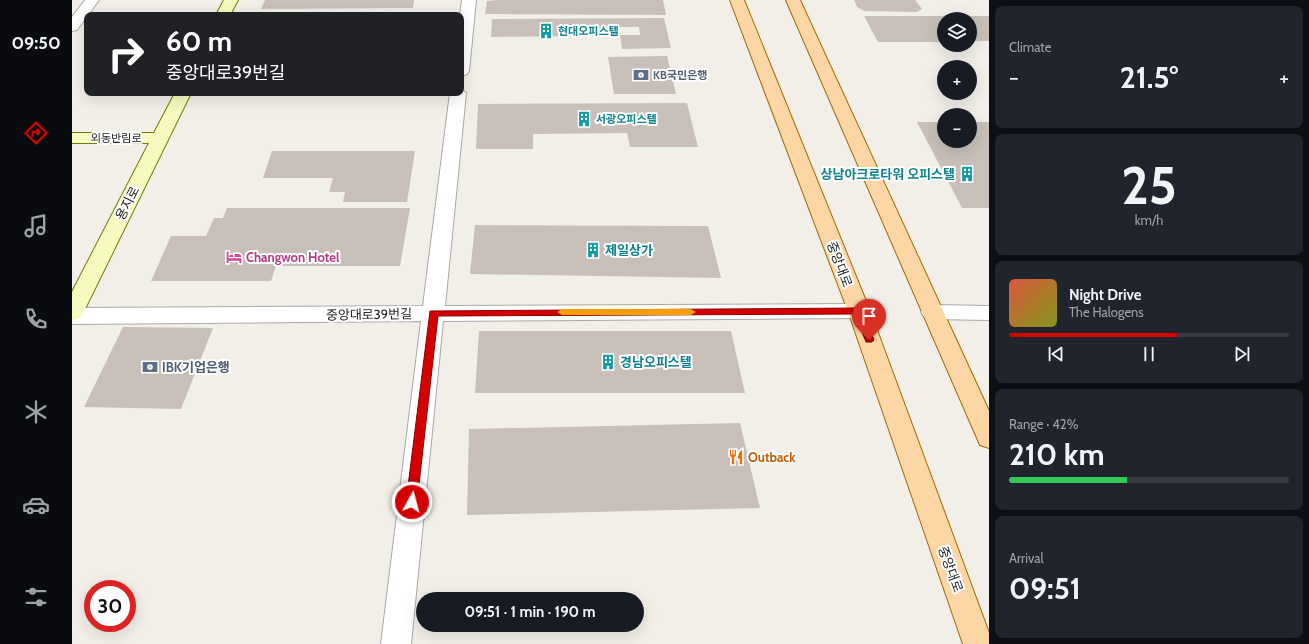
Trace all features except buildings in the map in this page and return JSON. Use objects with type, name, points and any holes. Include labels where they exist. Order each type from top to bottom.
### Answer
[{"type":"main road","points":[[225,12],[231,0]]},
{"type":"main road","name":"중앙대로","points":[[737,0],[859,311],[978,644]]},
{"type":"main road","points":[[793,0],[989,438]]},
{"type":"main road","name":"용지로","points":[[72,313],[181,96]]},
{"type":"main road","name":"외동반림로","points":[[72,138],[160,138]]},
{"type":"street","points":[[74,22],[92,0]]},
{"type":"street","points":[[464,44],[469,0]]},
{"type":"street","points":[[396,644],[458,96]]},
{"type":"street","name":"중앙대로39번길","points":[[72,316],[859,311]]},
{"type":"street","points":[[932,312],[989,313]]},
{"type":"slow traffic","points":[[562,312],[691,312]]},
{"type":"place","name":"현대오피스텔","points":[[546,31]]},
{"type":"place","name":"KB국민은행","points":[[641,75]]},
{"type":"place","name":"서광오피스텔","points":[[584,119]]},
{"type":"place","name":"상남아크로타워 오피스텔","points":[[967,174]]},
{"type":"place","name":"제일상가","points":[[593,250]]},
{"type":"place","name":"Changwon Hotel","points":[[234,257]]},
{"type":"place","name":"경남오피스텔","points":[[608,362]]},
{"type":"place","name":"IBK기업은행","points":[[150,367]]},
{"type":"place","name":"Outback","points":[[736,457]]},
{"type":"route","points":[[412,502],[433,313],[859,311],[869,340]]}]
